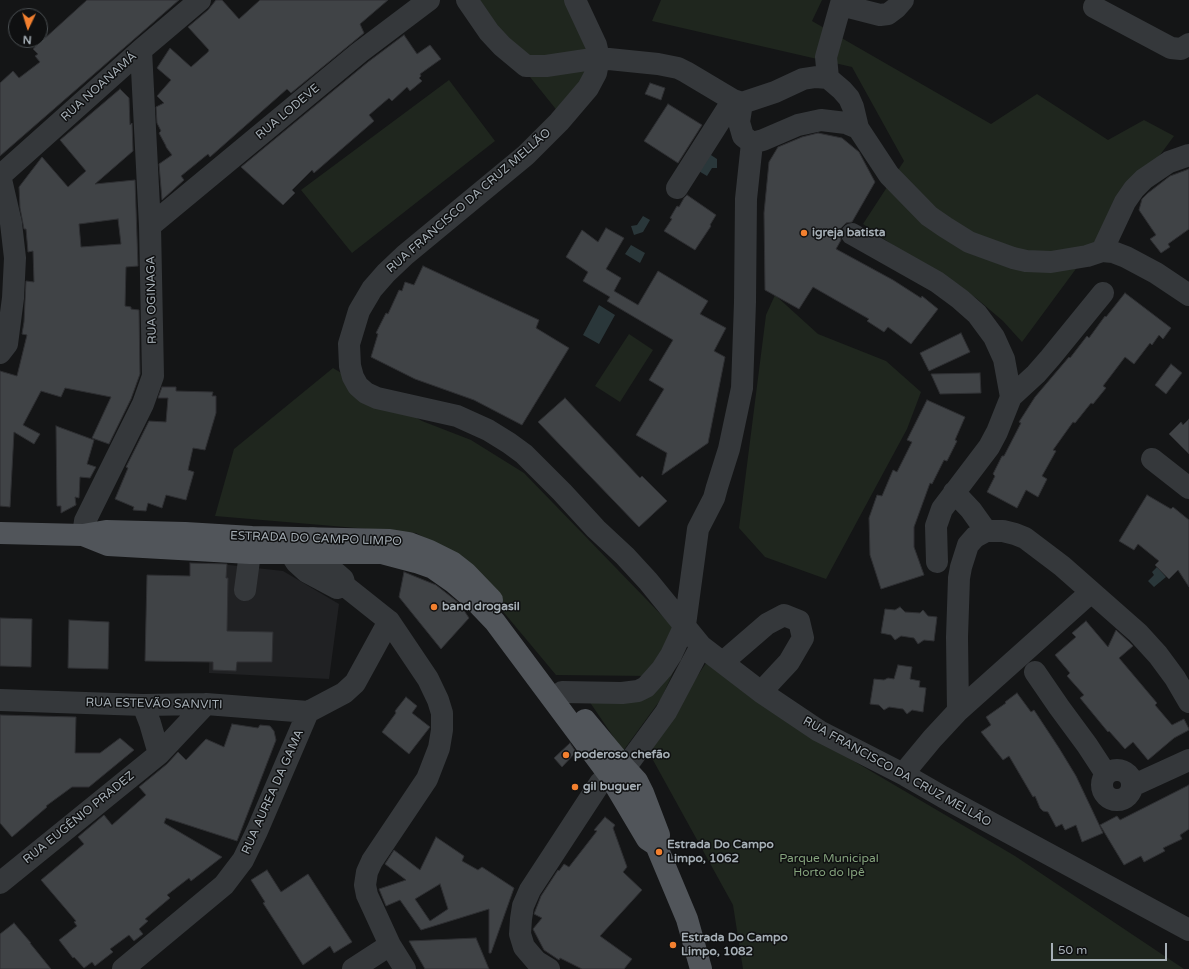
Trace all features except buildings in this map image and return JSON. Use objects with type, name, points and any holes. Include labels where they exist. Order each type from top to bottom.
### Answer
[{"type":"main road","name":"ESTRADA DO CAMPO LIMPO","points":[[0,532],[83,535],[106,531],[185,533],[252,537],[291,546]]},
{"type":"main road","name":"ESTRADA DO CAMPO LIMPO","points":[[83,535],[108,545],[250,554],[291,546],[314,546],[390,540],[409,543],[452,562],[466,573],[490,597],[562,692],[617,772],[637,781],[659,835],[656,845],[687,919],[701,969]]},
{"type":"main road","name":"ESTRADA DO CAMPO LIMPO","points":[[314,546],[382,553],[433,568],[448,579],[474,600],[495,622],[591,752]]},
{"type":"street","name":"RUA NOANAMÁ","points":[[0,175],[141,50],[200,0]]},
{"type":"street","name":"RUA LODEVE","points":[[150,226],[360,52],[429,0]]},
{"type":"street","points":[[467,0],[489,32],[502,46],[526,66],[546,66],[599,58],[658,64],[678,68],[737,101]]},
{"type":"street","points":[[576,0],[596,45],[599,58]]},
{"type":"street","points":[[829,120],[835,84],[826,57],[842,3],[880,16],[888,14],[903,0]]},
{"type":"street","points":[[1094,7],[1171,48],[1181,49],[1189,44]]},
{"type":"street","name":"RUA OGINAGA","points":[[83,535],[85,521],[143,404],[153,376],[150,226],[141,50]]},
{"type":"street","name":"RUA FRANCISCO DA CRUZ MELLÃO","points":[[599,58],[596,73],[588,88],[559,122],[526,155],[405,256],[386,273],[372,289],[360,311],[352,331],[349,344],[350,366],[353,377],[358,386],[376,398],[457,416],[488,430],[524,454],[596,529],[644,576],[701,646],[761,692],[819,731],[903,774],[1189,930]]},
{"type":"street","points":[[677,188],[737,101],[775,92],[803,79],[816,77],[835,84],[849,98],[854,107],[858,128],[889,175],[919,207],[945,227],[969,242],[996,253],[1026,261],[1051,262],[1069,260],[1102,251],[1113,252],[1126,257],[1156,273],[1189,295]]},
{"type":"street","points":[[737,101],[739,122],[743,136],[752,143]]},
{"type":"street","points":[[752,143],[803,124],[821,120],[846,123],[858,128]]},
{"type":"street","points":[[562,692],[622,693],[638,691],[646,687],[662,669],[671,655],[685,625],[698,529],[716,492],[729,449],[742,388],[746,199],[752,143]]},
{"type":"street","points":[[1102,251],[1125,202],[1134,189],[1144,179],[1169,162],[1189,155]]},
{"type":"street","points":[[0,175],[11,222],[15,258],[13,298],[7,344],[0,353]]},
{"type":"street","points":[[852,234],[937,282],[977,314],[994,337],[1004,359],[1011,397]]},
{"type":"street","points":[[937,562],[936,526],[942,508],[989,447],[997,432],[1011,397],[1036,374],[1103,293]]},
{"type":"street","points":[[1152,459],[1189,488]]},
{"type":"street","points":[[954,492],[971,510],[986,531]]},
{"type":"street","points":[[958,711],[957,637],[960,572],[968,545],[975,537],[986,531],[1003,531],[1025,538],[1062,566],[1138,633],[1171,672],[1189,702]]},
{"type":"street","points":[[291,546],[296,562],[307,572],[338,588],[345,586]]},
{"type":"street","points":[[314,546],[343,579],[345,586],[389,621],[428,679],[438,700],[442,713],[442,730],[439,748],[427,779],[372,861],[367,872],[365,885],[367,896],[390,945],[405,969]]},
{"type":"street","points":[[245,590],[250,554]]},
{"type":"street","points":[[903,774],[958,711],[1091,592]]},
{"type":"street","points":[[723,662],[768,624],[784,615],[799,621],[803,638],[789,662],[761,692]]},
{"type":"street","points":[[308,712],[344,694],[355,684],[389,621]]},
{"type":"street","points":[[549,969],[536,961],[524,947],[520,934],[523,906],[530,890],[600,783],[617,772],[666,712],[701,646]]},
{"type":"street","points":[[1035,672],[1106,774],[1117,769],[1123,770],[1132,780],[1132,786],[1189,760]]},
{"type":"street","name":"RUA ESTEVÃO SANVITI","points":[[0,700],[143,705],[206,704],[308,712]]},
{"type":"street","name":"RUA EUGÊNIO PRADEZ","points":[[0,883],[159,754],[206,704]]},
{"type":"street","points":[[143,705],[159,754]]},
{"type":"street","name":"RUA AUREA DA GAMA","points":[[123,969],[224,886],[243,860],[308,712]]},
{"type":"street","points":[[591,752],[603,754],[614,766],[617,772]]},
{"type":"street","points":[[353,969],[390,945]]},
{"type":"shaded area","points":[[708,153],[717,159],[717,168],[712,168],[707,176],[697,170]]},
{"type":"shaded area","points":[[643,216],[650,220],[643,232],[634,235],[631,226],[637,225]]},
{"type":"shaded area","points":[[631,245],[645,253],[640,263],[625,254]]},
{"type":"shaded area","points":[[599,305],[615,315],[599,344],[583,335]]},
{"type":"shaded area","points":[[211,563],[283,571],[339,604],[329,679],[209,673]]},
{"type":"shaded area","points":[[1157,567],[1166,577],[1154,587],[1148,581],[1154,575],[1152,572]]},
{"type":"green space","points":[[468,0],[567,0],[599,58],[563,118]]},
{"type":"green space","points":[[661,0],[822,0],[812,21],[991,124],[1037,94],[1108,140],[1144,120],[1174,136],[1022,342],[1003,321],[976,298],[932,273],[863,224],[904,161],[852,67],[652,21]]},
{"type":"green space","points":[[449,80],[495,141],[352,253],[301,190]]},
{"type":"green space","points":[[775,295],[818,334],[886,361],[921,392],[907,429],[826,579],[765,557],[739,528],[766,315]]},
{"type":"green space","points":[[629,334],[653,350],[620,402],[595,386]]},
{"type":"green space","points":[[333,368],[422,421],[471,440],[524,473],[677,631],[650,676],[556,675],[455,554],[416,533],[215,516],[234,449]]},
{"type":"green space","points":[[681,655],[661,699],[623,751],[587,698],[633,696]]},
{"type":"green space","name":"Parque Municipal Horto do Ipê","points":[[708,660],[857,763],[1015,856],[1184,969],[743,969],[733,905],[648,751]]},
{"type":"place","name":"igreja batista","points":[[804,233]]},
{"type":"place","name":"band drogasil","points":[[434,607]]},
{"type":"place","name":"poderoso chefão","points":[[566,755]]},
{"type":"place","name":"gil buguer","points":[[575,787]]},
{"type":"place","name":"Estrada Do Campo Limpo, 1062","points":[[659,852]]},
{"type":"place","name":"Estrada Do Campo Limpo, 1082","points":[[673,945]]}]
